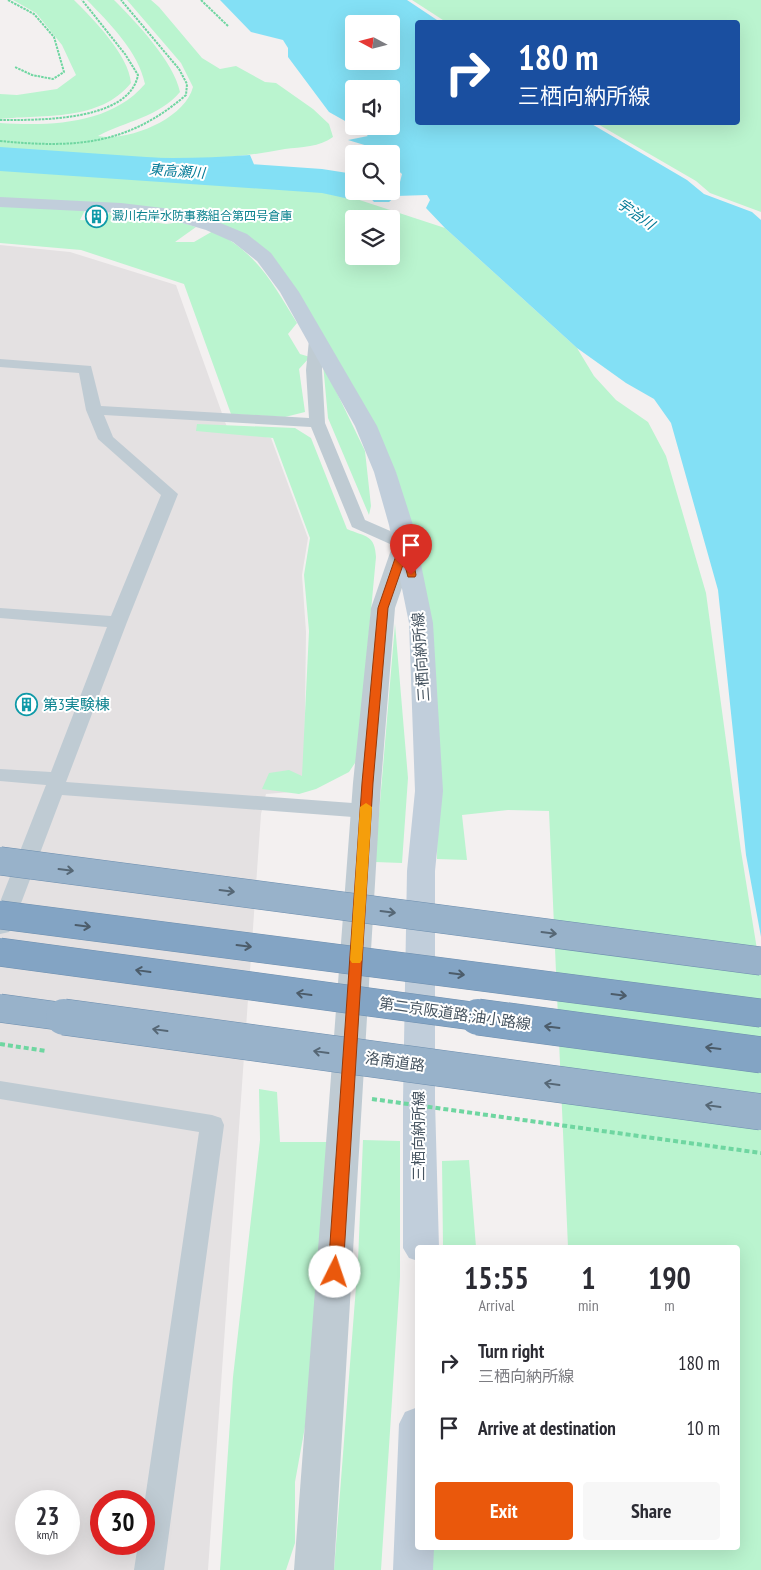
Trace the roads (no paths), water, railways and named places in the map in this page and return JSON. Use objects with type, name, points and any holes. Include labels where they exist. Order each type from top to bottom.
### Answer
[{"type":"highway","points":[[0,861],[761,961]]},
{"type":"highway","points":[[0,915],[761,1013]]},
{"type":"highway","name":"第二京阪道路;油小路線","points":[[0,952],[761,1055]]},
{"type":"highway","name":"洛南道路","points":[[0,1008],[761,1112]]},
{"type":"main road","name":"三栖向納所線","points":[[0,202],[143,210],[185,217],[227,232],[254,248],[264,257],[289,292],[366,426],[385,472],[405,544],[421,623],[429,791],[422,871],[419,1101],[420,1245]]},
{"type":"main road","points":[[413,1570],[415,1512]]},
{"type":"street","points":[[314,1570],[366,811],[383,608],[405,544]]},
{"type":"lane","points":[[316,340],[314,370],[317,423],[358,524],[405,544]]},
{"type":"lane","points":[[0,363],[86,369],[94,410],[106,439],[170,494],[118,622],[0,929]]},
{"type":"lane","points":[[94,410],[317,423]]},
{"type":"lane","points":[[0,613],[118,622]]},
{"type":"lane","points":[[0,774],[56,783],[366,811]]},
{"type":"lane","points":[[0,1090],[212,1125],[149,1570]]},
{"type":"water","name":"宇治川","points":[[220,0],[407,0],[437,20],[415,20],[415,125],[593,125],[687,180],[704,194],[752,212],[761,220],[761,937],[746,855],[718,590],[671,423],[654,399],[626,383],[577,348],[445,228],[426,208],[430,200],[427,195],[400,196],[402,174],[400,172],[400,145],[364,145],[348,140],[368,136],[367,135],[400,135],[400,80],[345,80],[345,121],[329,112],[288,57],[288,48],[283,40],[251,32]]},
{"type":"water","points":[[0,151],[156,158],[250,155],[262,183],[174,179],[151,175],[128,176],[0,168]]},
{"type":"water","points":[[372,200],[391,200],[389,202],[374,202]]},
{"type":"waterway","name":"東高瀬川","points":[[0,159],[322,181],[345,185]]},
{"type":"place","name":"澱川右岸水防事務組合第四号倉庫","points":[[96,216]]},
{"type":"place","name":"第3実験棟","points":[[27,705]]}]
